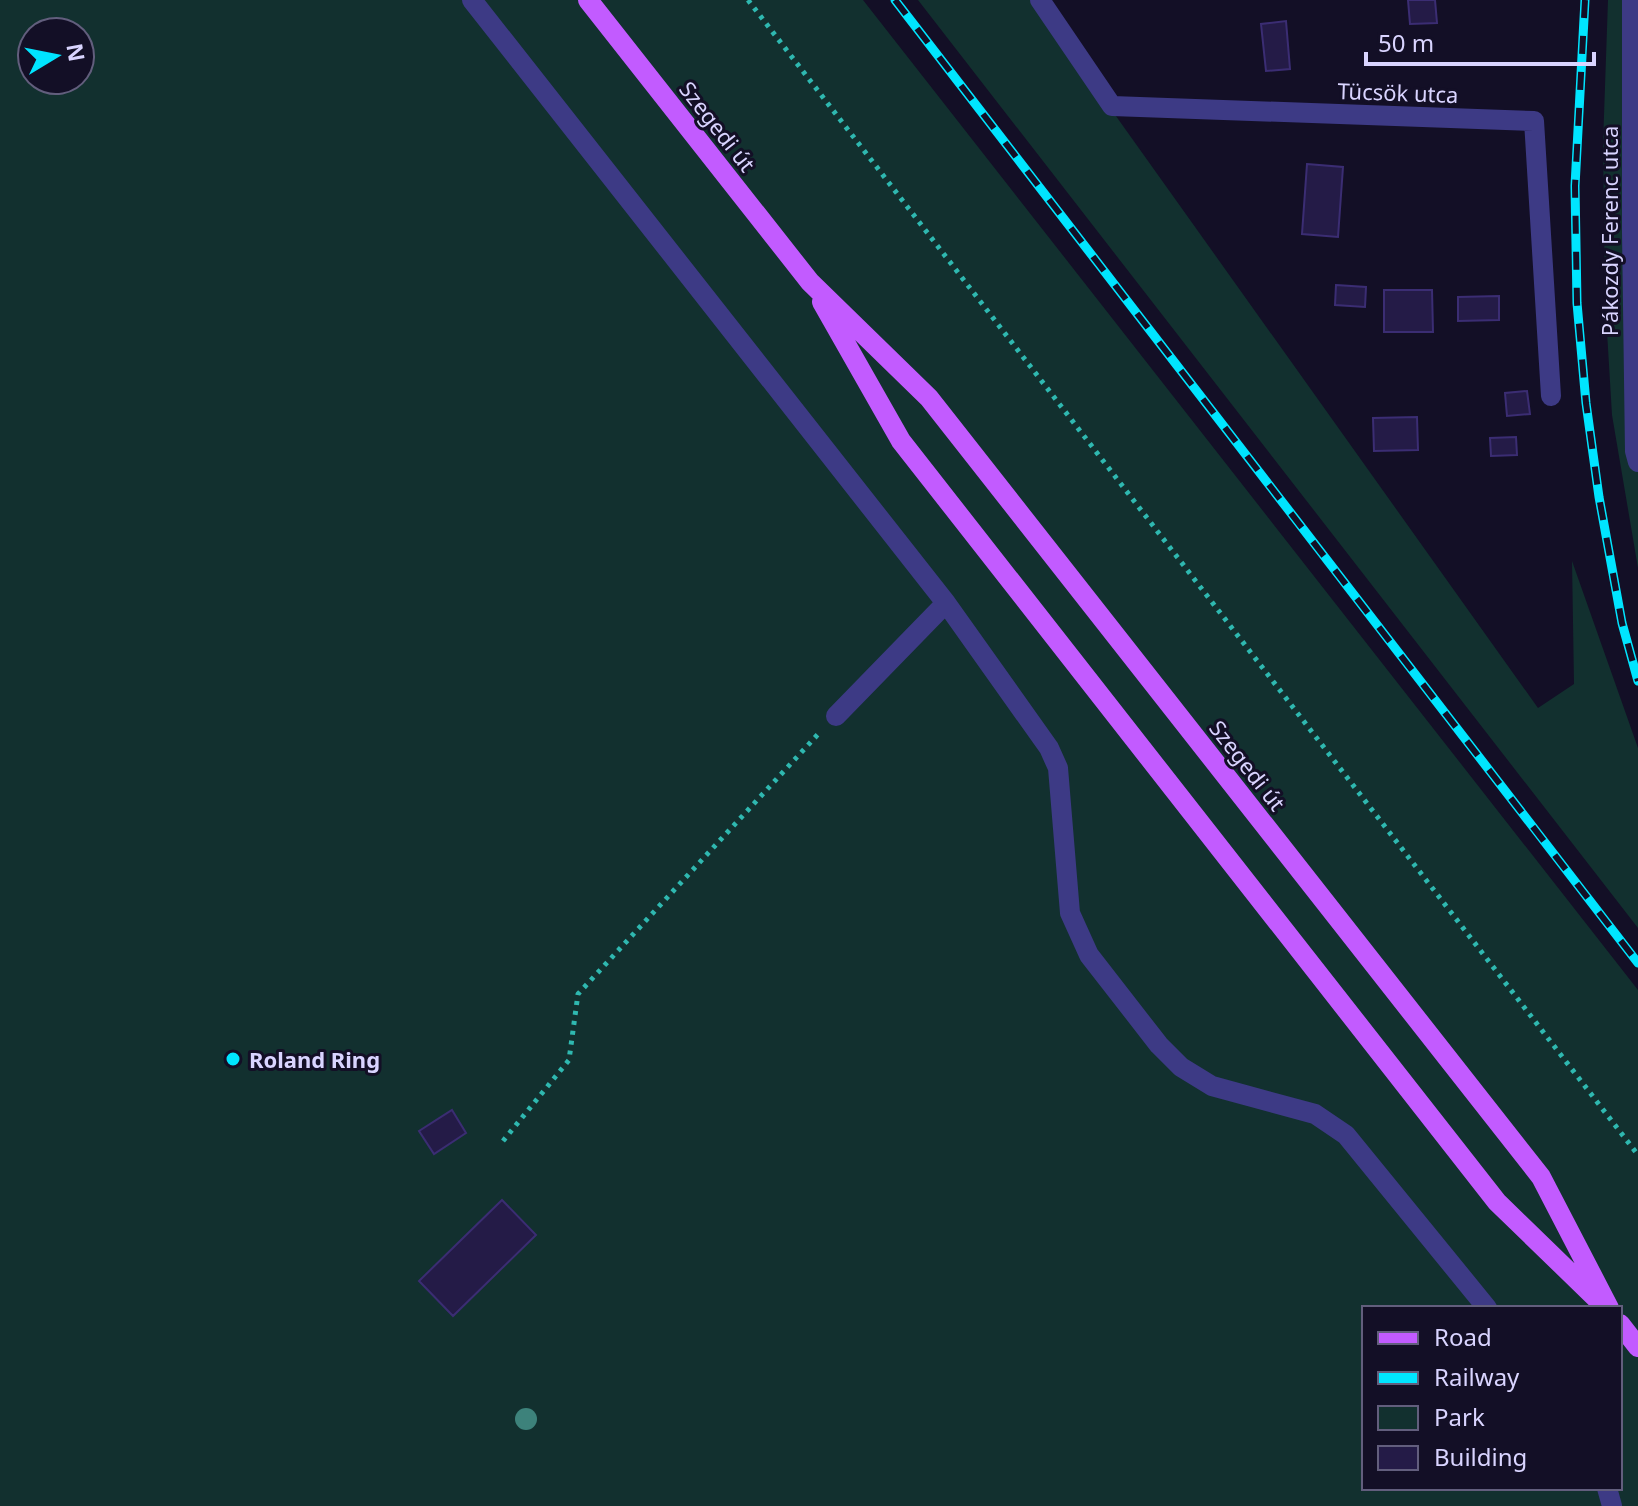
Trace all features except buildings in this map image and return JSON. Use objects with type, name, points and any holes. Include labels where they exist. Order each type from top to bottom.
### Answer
[{"type":"main road","name":"Szegedi út","points":[[588,0],[810,282],[929,398],[1541,1177],[1607,1306]]},
{"type":"main road","name":"Szegedi út","points":[[810,282],[901,441],[1497,1202],[1606,1306]]},
{"type":"main road","points":[[1622,1327],[1638,1347]]},
{"type":"street","points":[[472,0],[946,603],[1049,748],[1058,768],[1070,913],[1089,955],[1159,1045],[1181,1067],[1212,1086],[1315,1114],[1346,1135],[1485,1306]]},
{"type":"street","name":"Tücsök utca","points":[[1040,0],[1112,106],[1534,121],[1551,396]]},
{"type":"street","name":"Pákozdy Ferenc utca","points":[[1632,0],[1635,451],[1638,462]]},
{"type":"street","points":[[836,716],[946,603]]},
{"type":"path","points":[[748,0],[1638,1155]]},
{"type":"path","points":[[503,1141],[569,1060],[578,994],[836,716]]},
{"type":"green space","points":[[0,0],[863,0],[1638,990],[1638,1506],[0,1506]]},
{"type":"green space","points":[[918,0],[1030,0],[1538,708],[1574,684],[1572,561],[1638,748],[1638,928]]},
{"type":"green space","points":[[1608,0],[1638,0],[1638,568],[1612,415],[1605,298],[1603,144]]},
{"type":"railway","points":[[895,0],[1638,963]]},
{"type":"railway","points":[[1585,0],[1575,186],[1577,303],[1599,497],[1622,623],[1638,681]]},
{"type":"place","name":"Roland Ring","points":[[233,1059]]}]
